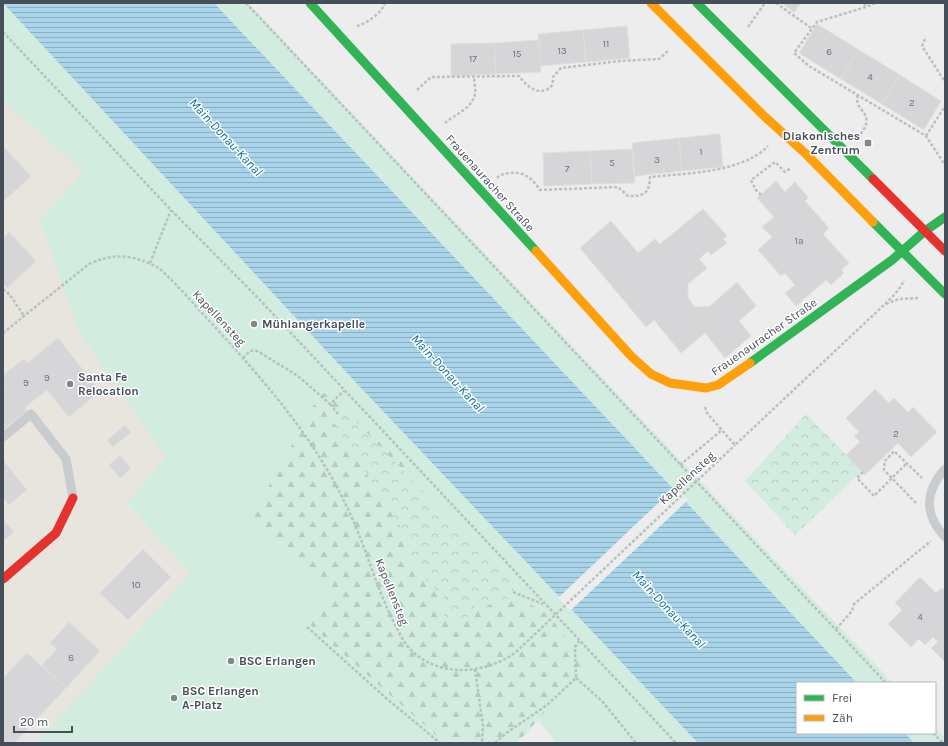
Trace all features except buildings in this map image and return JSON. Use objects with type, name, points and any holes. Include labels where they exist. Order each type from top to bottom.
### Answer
[{"type":"street","name":"Frauenauracher Straße","points":[[310,3],[631,356],[651,374],[670,383],[706,388],[718,385],[903,252],[925,231],[945,217]]},
{"type":"street","points":[[651,3],[763,115],[806,154],[945,294]]},
{"type":"street","points":[[697,3],[945,251]]},
{"type":"street","points":[[3,578],[56,532],[73,498]]},
{"type":"lane","points":[[3,437],[31,414],[66,459],[73,498]]},
{"type":"lane","points":[[943,535],[931,517],[930,508],[932,489],[936,480],[945,469]]},
{"type":"path","points":[[246,3],[885,682]]},
{"type":"path","points":[[343,39],[358,25],[364,24],[381,10],[385,3]]},
{"type":"path","points":[[735,40],[747,28],[765,3]]},
{"type":"path","points":[[776,3],[811,28]]},
{"type":"path","points":[[864,3],[866,7]]},
{"type":"path","points":[[875,3],[817,22],[811,28],[794,53],[809,66],[926,136],[945,165]]},
{"type":"path","points":[[3,32],[171,210],[259,299],[676,743]]},
{"type":"path","points":[[924,39],[922,46],[945,82]]},
{"type":"path","points":[[423,84],[431,77],[520,76],[528,86],[535,91],[542,92],[549,89],[553,84],[553,77],[561,68],[620,61],[659,59],[671,48]]},
{"type":"path","points":[[430,135],[466,108],[471,102],[475,94],[474,77]]},
{"type":"path","points":[[844,150],[860,135],[865,128],[867,120],[865,112],[857,105],[856,100],[858,95]]},
{"type":"path","points":[[926,136],[945,106]]},
{"type":"path","points":[[481,191],[500,174],[516,172],[527,175],[540,190],[618,187],[628,196],[636,196],[645,193],[649,188],[650,177],[724,168],[741,164],[760,154],[769,145]]},
{"type":"path","points":[[761,194],[756,190],[751,180],[775,162],[785,172],[806,154]]},
{"type":"path","points":[[150,263],[171,210]]},
{"type":"path","name":"Kapellensteg","points":[[3,334],[79,270],[94,262],[105,258],[124,256],[133,257],[159,268],[243,358],[293,417],[325,465],[359,532],[385,604],[404,642],[412,652],[427,662],[446,669],[475,670],[500,662],[516,652],[884,305],[898,300],[921,298]]},
{"type":"path","points":[[3,289],[10,295],[24,316]]},
{"type":"path","points":[[243,358],[251,350],[259,352],[298,376],[330,404],[338,414]]},
{"type":"path","points":[[330,404],[344,391]]},
{"type":"path","points":[[717,425],[735,445]]},
{"type":"path","points":[[680,465],[722,430]]},
{"type":"path","points":[[931,517],[884,470],[885,461],[894,451],[932,489]]},
{"type":"path","points":[[863,472],[857,478],[874,496],[907,463]]},
{"type":"path","points":[[836,629],[852,611],[854,604],[943,535]]},
{"type":"path","points":[[513,592],[545,605]]},
{"type":"path","points":[[307,626],[386,698],[440,743]]},
{"type":"path","points":[[495,743],[505,734],[547,705],[576,678],[576,646],[579,641]]},
{"type":"path","points":[[475,670],[483,726],[482,743]]},
{"type":"path","points":[[576,678],[602,701],[636,743]]},
{"type":"path","points":[[934,734],[943,743]]},
{"type":"shaded area","points":[[3,100],[84,172],[79,332],[167,457],[127,504],[190,574],[36,743],[3,743]]},
{"type":"green space","points":[[3,3],[361,388],[698,743],[556,743],[538,720],[584,664],[453,612],[395,518],[250,520],[333,597],[309,624],[445,743],[36,743],[190,574],[127,503],[166,457],[79,332],[40,220],[84,172],[3,100]]},
{"type":"green space","points":[[214,3],[248,3],[892,682],[856,682]]},
{"type":"green space","points":[[335,392],[407,467],[395,518],[453,612],[514,595],[550,616],[584,665],[517,743],[445,743],[309,624],[333,597],[250,520],[320,394]]},
{"type":"green space","points":[[344,409],[514,585],[511,599],[497,600],[484,608],[477,603],[464,623],[448,622],[440,608],[445,599],[407,560],[409,540],[332,420]]},
{"type":"green space","points":[[806,414],[862,471],[795,535],[745,481]]},
{"type":"green space","points":[[936,728],[945,738],[945,743],[914,743],[906,734],[936,734]]},
{"type":"water","name":"Main-Donau-Kanal","points":[[3,3],[214,3],[856,682],[796,682],[796,734],[906,734],[914,743],[698,743],[361,388]]},
{"type":"pier","points":[[675,487],[688,500],[570,611],[558,598]]},
{"type":"traffic: fast","points":[[310,3],[536,251]]},
{"type":"traffic: fast","points":[[697,3],[873,179]]},
{"type":"traffic: fast","points":[[750,363],[892,260],[925,231],[945,217]]},
{"type":"traffic: fast","points":[[873,222],[945,294]]},
{"type":"traffic: slow","points":[[651,3],[763,115],[806,154],[873,222]]},
{"type":"traffic: slow","points":[[536,251],[631,356],[651,374],[670,383],[706,388],[718,385],[750,363]]},
{"type":"traffic: jam","points":[[873,179],[945,251]]},
{"type":"traffic: jam","points":[[3,579],[56,533],[73,498]]},
{"type":"place","name":"Diakonisches Zentrum","points":[[868,143]]},
{"type":"place","name":"Mühlangerkapelle","points":[[254,324]]},
{"type":"place","name":"Santa Fe Relocation","points":[[70,384]]},
{"type":"place","name":"BSC Erlangen","points":[[231,661]]},
{"type":"place","name":"BSC Erlangen A-Platz","points":[[174,698]]}]
